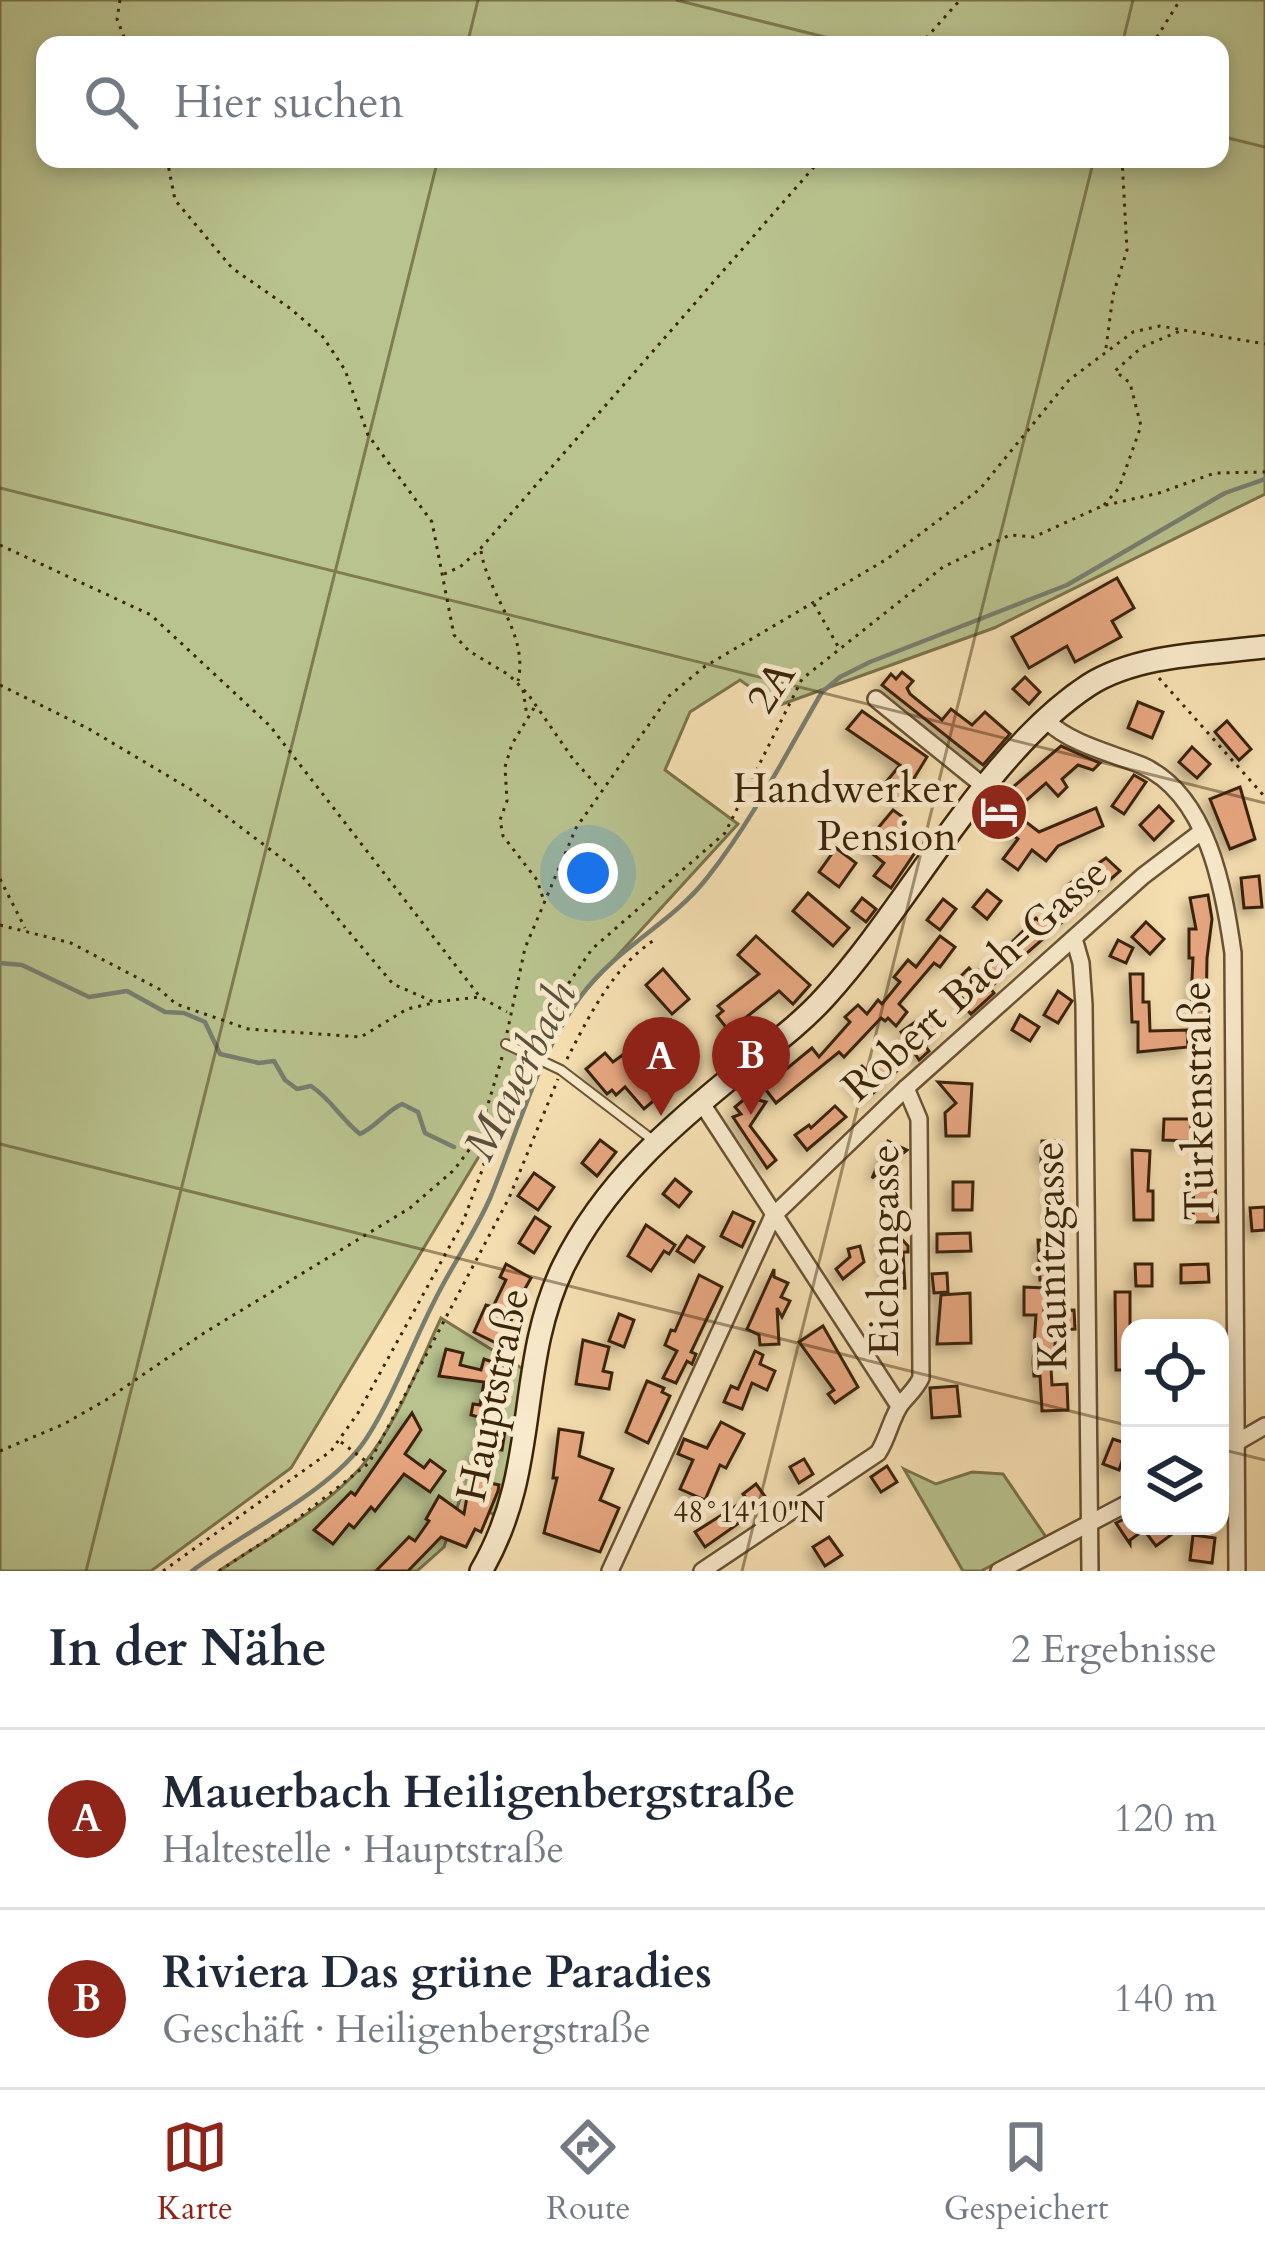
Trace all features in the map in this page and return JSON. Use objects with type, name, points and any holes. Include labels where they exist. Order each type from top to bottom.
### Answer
[{"type":"main road","name":"Hauptstraße","points":[[481,1571],[514,1501],[541,1329],[553,1289],[596,1211],[655,1141],[821,1002],[986,788],[1047,721],[1100,679],[1145,664],[1265,647]]},
{"type":"street","points":[[876,699],[986,788]]},
{"type":"street","name":"Türkenstraße","points":[[1047,721],[1067,735],[1149,769],[1180,795],[1201,832],[1224,893],[1233,953],[1237,1571]]},
{"type":"street","name":"Robert Bach-Gasse","points":[[610,1571],[773,1216],[906,1088],[1143,877],[1201,832]]},
{"type":"street","name":"Kaunitzgasse","points":[[1075,942],[1084,1005],[1090,1571]]},
{"type":"street","name":"Eichengasse","points":[[702,1571],[878,1453],[899,1406],[914,1393],[920,1378],[920,1119],[906,1088]]},
{"type":"street","points":[[701,1102],[899,1406]]},
{"type":"street","points":[[1229,1447],[1265,1426]]},
{"type":"street","points":[[999,1571],[1121,1507]]},
{"type":"lane","points":[[506,1044],[561,1070],[655,1141]]},
{"type":"path","points":[[120,0],[117,19],[124,36]]},
{"type":"path","points":[[928,36],[959,0]]},
{"type":"path","points":[[1158,36],[1180,0]]},
{"type":"path","points":[[169,168],[176,200],[232,268],[323,337],[345,370],[368,435],[432,521],[454,635],[523,689],[600,790]]},
{"type":"path","points":[[442,574],[460,567],[481,548],[812,168]]},
{"type":"path","points":[[1106,350],[1111,308],[1127,250],[1122,168]]},
{"type":"path","points":[[0,1451],[106,1400],[204,1333],[372,1233],[454,1170],[478,1138],[506,1044],[525,948],[576,828],[669,696],[704,667],[887,559],[980,489],[1069,380],[1133,332],[1160,326],[1265,344]]},
{"type":"path","points":[[1102,506],[1119,488],[1141,426],[1130,383],[1115,371],[1142,347],[1185,329]]},
{"type":"path","name":"2A","points":[[523,1050],[592,949],[725,832],[802,679],[943,567],[1010,536],[1034,536],[1102,506],[1160,493],[1215,473],[1265,472]]},
{"type":"path","points":[[0,545],[151,615],[270,726],[480,997],[509,1014]]},
{"type":"path","points":[[481,548],[485,577],[497,592],[520,651],[517,683]]},
{"type":"path","points":[[814,602],[840,650]]},
{"type":"path","points":[[1145,664],[1265,797]]},
{"type":"path","points":[[0,685],[190,789],[296,869],[393,984],[434,1002]]},
{"type":"path","points":[[523,689],[528,718]]},
{"type":"path","points":[[536,705],[505,767],[507,801],[500,820],[503,836],[537,880],[544,900]]},
{"type":"path","points":[[0,879],[25,930]]},
{"type":"path","points":[[0,925],[71,943],[159,989],[176,1004],[248,1029],[361,1037],[406,1009],[480,997]]},
{"type":"path","points":[[219,1571],[369,1463],[509,1198],[561,1070],[592,1010],[639,950],[653,941]]},
{"type":"path","points":[[163,1571],[325,1458],[339,1440],[463,1222],[484,1166],[478,1138]]},
{"type":"path","points":[[339,1440],[369,1463]]},
{"type":"green space","points":[[0,0],[1265,0],[1265,494],[994,628],[777,706],[740,680],[690,712],[665,770],[738,824],[566,1012],[291,1468],[151,1571],[0,1571]]},
{"type":"green space","points":[[441,1318],[523,1369],[509,1477],[498,1517],[461,1496],[444,1547],[417,1571],[219,1571],[313,1510],[362,1466],[396,1414]]},
{"type":"green space","points":[[904,1469],[936,1484],[972,1472],[1003,1474],[1046,1537],[981,1571],[963,1571]]},
{"type":"building","points":[[1117,578],[1134,608],[1112,621],[1121,637],[1075,662],[1067,646],[1029,668],[1012,637]]},
{"type":"building","points":[[902,672],[913,681],[907,688],[910,694],[942,720],[951,709],[972,725],[985,712],[1010,734],[983,765],[882,685],[891,674],[896,679]]},
{"type":"building","points":[[1025,677],[1040,692],[1029,704],[1013,689]]},
{"type":"building","points":[[1138,702],[1163,712],[1152,738],[1128,728]]},
{"type":"building","points":[[862,711],[927,757],[900,801],[882,787],[900,765],[847,729]]},
{"type":"building","points":[[1227,721],[1251,749],[1239,760],[1215,732]]},
{"type":"building","points":[[1061,746],[1100,763],[1093,770],[1078,765],[1062,779],[1067,787],[1058,796],[1046,783],[1013,812],[1039,832],[1096,808],[1103,826],[1058,846],[1046,861],[1032,850],[1018,870],[1003,859],[1018,839],[991,817],[1013,787]]},
{"type":"building","points":[[1192,747],[1210,764],[1197,778],[1179,762]]},
{"type":"building","points":[[1134,775],[1146,782],[1124,814],[1112,806]]},
{"type":"building","points":[[1240,787],[1255,839],[1230,849],[1210,799]]},
{"type":"building","points":[[1159,806],[1173,821],[1154,840],[1140,825]]},
{"type":"building","points":[[893,810],[907,820],[893,839],[914,854],[891,888],[874,876],[884,863],[863,846]]},
{"type":"building","points":[[836,848],[856,863],[839,887],[819,872]]},
{"type":"building","points":[[1106,858],[1120,871],[990,988],[994,993],[971,1014],[951,986],[969,968],[974,974],[998,956],[1073,888],[1069,884]]},
{"type":"building","points":[[1259,876],[1262,907],[1244,908],[1241,878]]},
{"type":"building","points":[[987,890],[1001,901],[987,919],[973,907]]},
{"type":"building","points":[[808,893],[849,928],[833,946],[793,911]]},
{"type":"building","points":[[1208,895],[1212,919],[1206,1021],[1190,1022],[1193,958],[1189,958],[1189,929],[1196,929],[1190,898]]},
{"type":"building","points":[[862,898],[876,909],[866,922],[852,911]]},
{"type":"building","points":[[943,899],[956,909],[940,930],[927,920]]},
{"type":"building","points":[[1146,922],[1164,939],[1150,954],[1132,937]]},
{"type":"building","points":[[756,936],[810,985],[793,1004],[779,991],[729,1031],[717,1016],[723,1011],[718,1006],[759,974],[738,955]]},
{"type":"building","points":[[940,936],[955,947],[940,967],[934,963],[899,1004],[907,1012],[896,1026],[881,1018],[844,1057],[839,1052],[776,1103],[763,1086],[771,1080],[767,1075],[779,1065],[784,1071],[812,1048],[819,1057],[850,1022],[845,1017],[858,1005],[867,1014],[878,1000],[882,1004],[900,982],[894,977],[908,960],[916,967]]},
{"type":"building","points":[[1118,940],[1133,948],[1126,963],[1110,956]]},
{"type":"building","points":[[663,969],[689,999],[672,1014],[646,985]]},
{"type":"building","points":[[1130,974],[1143,974],[1150,1031],[1187,1030],[1188,1047],[1138,1052]]},
{"type":"building","points":[[1058,991],[1072,1001],[1058,1023],[1044,1015]]},
{"type":"building","points":[[931,1011],[945,1027],[925,1046],[929,1051],[919,1060],[901,1032]]},
{"type":"building","points":[[1020,1015],[1039,1027],[1030,1041],[1012,1030]]},
{"type":"building","points":[[671,1020],[690,1043],[676,1054],[671,1048],[666,1050],[638,1073],[658,1097],[644,1109],[625,1087],[616,1095],[612,1090],[607,1094],[586,1069],[605,1053],[613,1062]]},
{"type":"building","points":[[887,1055],[900,1068],[866,1100],[850,1078],[862,1066],[869,1073]]},
{"type":"building","points":[[938,1082],[972,1084],[969,1136],[946,1136],[945,1113],[956,1103]]},
{"type":"building","points":[[747,1097],[766,1102],[750,1126],[776,1160],[767,1168],[733,1117],[741,1114],[735,1107]]},
{"type":"building","points":[[835,1106],[846,1117],[807,1150],[795,1135],[811,1128]]},
{"type":"building","points":[[1164,1119],[1191,1119],[1191,1141],[1163,1140]]},
{"type":"building","points":[[600,1140],[616,1152],[597,1176],[582,1163]]},
{"type":"building","points":[[888,1141],[907,1150],[872,1178]]},
{"type":"building","points":[[1042,1141],[1061,1141],[1065,1221],[1049,1221],[1050,1162],[1041,1162]]},
{"type":"building","points":[[1132,1150],[1150,1151],[1148,1191],[1153,1191],[1153,1220],[1134,1220]]},
{"type":"building","points":[[534,1173],[554,1187],[538,1210],[518,1196]]},
{"type":"building","points":[[1194,1175],[1214,1175],[1218,1222],[1193,1222]]},
{"type":"building","points":[[675,1179],[691,1192],[679,1207],[663,1194]]},
{"type":"building","points":[[953,1182],[973,1182],[972,1210],[953,1210]]},
{"type":"building","points":[[1265,1207],[1265,1230],[1252,1231],[1250,1208]]},
{"type":"building","points":[[733,1212],[754,1222],[742,1247],[721,1236]]},
{"type":"building","points":[[535,1217],[550,1227],[534,1253],[519,1243]]},
{"type":"building","points":[[646,1225],[675,1245],[669,1254],[664,1251],[651,1271],[628,1256]]},
{"type":"building","points":[[970,1233],[971,1251],[937,1252],[937,1234]]},
{"type":"building","points":[[883,1235],[898,1235],[908,1246],[908,1252],[903,1252],[905,1288],[889,1289]]},
{"type":"building","points":[[687,1236],[704,1247],[694,1262],[677,1251]]},
{"type":"building","points":[[1038,1240],[1063,1241],[1059,1281],[1040,1280]]},
{"type":"building","points":[[860,1246],[864,1262],[843,1279],[836,1269],[850,1257],[848,1249]]},
{"type":"building","points":[[506,1264],[531,1278],[503,1338],[496,1343],[474,1332],[486,1305],[493,1307],[506,1280],[500,1277]]},
{"type":"building","points":[[1135,1264],[1152,1264],[1152,1286],[1136,1286]]},
{"type":"building","points":[[1208,1264],[1209,1282],[1181,1283],[1181,1265]]},
{"type":"building","points":[[774,1269],[774,1277],[788,1283],[781,1297],[790,1301],[782,1317],[777,1308],[779,1344],[760,1345],[759,1335],[747,1329]]},
{"type":"building","points":[[947,1273],[948,1292],[934,1293],[932,1274]]},
{"type":"building","points":[[699,1275],[722,1287],[691,1352],[696,1354],[692,1364],[687,1361],[676,1383],[663,1378],[677,1351],[665,1345]]},
{"type":"building","points":[[1024,1287],[1045,1288],[1044,1311],[1074,1310],[1075,1329],[1055,1330],[1055,1351],[1050,1351],[1052,1385],[1067,1384],[1068,1410],[1042,1411],[1040,1376],[1034,1376],[1033,1362],[1036,1315],[1024,1315]]},
{"type":"building","points":[[1115,1292],[1130,1292],[1130,1319],[1121,1319],[1121,1370],[1116,1370]]},
{"type":"building","points":[[970,1293],[971,1343],[937,1344],[941,1295]]},
{"type":"building","points":[[619,1314],[634,1320],[624,1347],[609,1341]]},
{"type":"building","points":[[823,1326],[858,1387],[835,1403],[828,1394],[834,1390],[799,1342]]},
{"type":"building","points":[[583,1340],[609,1347],[603,1371],[612,1373],[609,1389],[576,1384]]},
{"type":"building","points":[[446,1349],[463,1353],[460,1365],[481,1370],[484,1359],[507,1367],[497,1423],[506,1424],[490,1483],[499,1485],[498,1491],[481,1532],[475,1529],[466,1547],[441,1537],[408,1571],[376,1571],[409,1537],[415,1541],[439,1496],[464,1514],[486,1419],[471,1415],[473,1404],[480,1405],[484,1382],[439,1376]]},
{"type":"building","points":[[755,1351],[763,1355],[760,1364],[775,1371],[767,1390],[752,1383],[742,1409],[724,1402],[731,1386],[738,1389]]},
{"type":"building","points":[[647,1381],[670,1396],[648,1443],[626,1432]]},
{"type":"building","points":[[957,1386],[960,1416],[932,1418],[930,1388]]},
{"type":"building","points":[[412,1413],[421,1430],[405,1454],[424,1468],[430,1460],[445,1471],[430,1492],[404,1474],[375,1511],[371,1507],[354,1528],[349,1524],[333,1544],[314,1530],[351,1492],[355,1495]]},
{"type":"building","points":[[721,1422],[744,1434],[726,1468],[720,1465],[705,1500],[680,1489],[693,1460],[678,1454],[684,1439],[707,1448]]},
{"type":"building","points":[[559,1429],[583,1433],[579,1456],[613,1469],[600,1500],[619,1508],[600,1552],[544,1533],[557,1478],[553,1478]]},
{"type":"building","points":[[1113,1439],[1121,1442],[1119,1470],[1103,1464]]},
{"type":"building","points":[[804,1459],[813,1474],[799,1483],[790,1467]]},
{"type":"building","points":[[887,1466],[897,1482],[881,1492],[871,1477]]},
{"type":"building","points":[[756,1484],[769,1502],[705,1547],[695,1532],[747,1499],[743,1494]]},
{"type":"building","points":[[1148,1535],[1171,1535],[1156,1546]]},
{"type":"building","points":[[1193,1535],[1215,1538],[1212,1563],[1190,1560]]},
{"type":"building","points":[[829,1537],[842,1555],[825,1566],[813,1547]]},
{"type":"waterway","name":"Mauerbach","points":[[192,1571],[309,1494],[366,1439],[485,1208],[541,1067],[566,1018],[595,979],[707,878],[754,810],[822,692],[870,662],[1067,585],[1225,493],[1265,479]]},
{"type":"waterway","points":[[0,963],[22,965],[89,997],[127,991],[165,1012],[184,1013],[205,1022],[220,1054],[259,1063],[274,1061],[285,1080],[297,1089],[311,1086],[360,1134],[402,1104],[418,1112],[425,1133],[454,1147]]},
{"type":"place","name":"Handwerker Pension","points":[[999,812]]},
{"type":"place","name":"Riviera Das grüne Paradies","points":[[751,1115]]},
{"type":"place","name":"Mauerbach Heiligenbergstraße","points":[[661,1116]]}]
